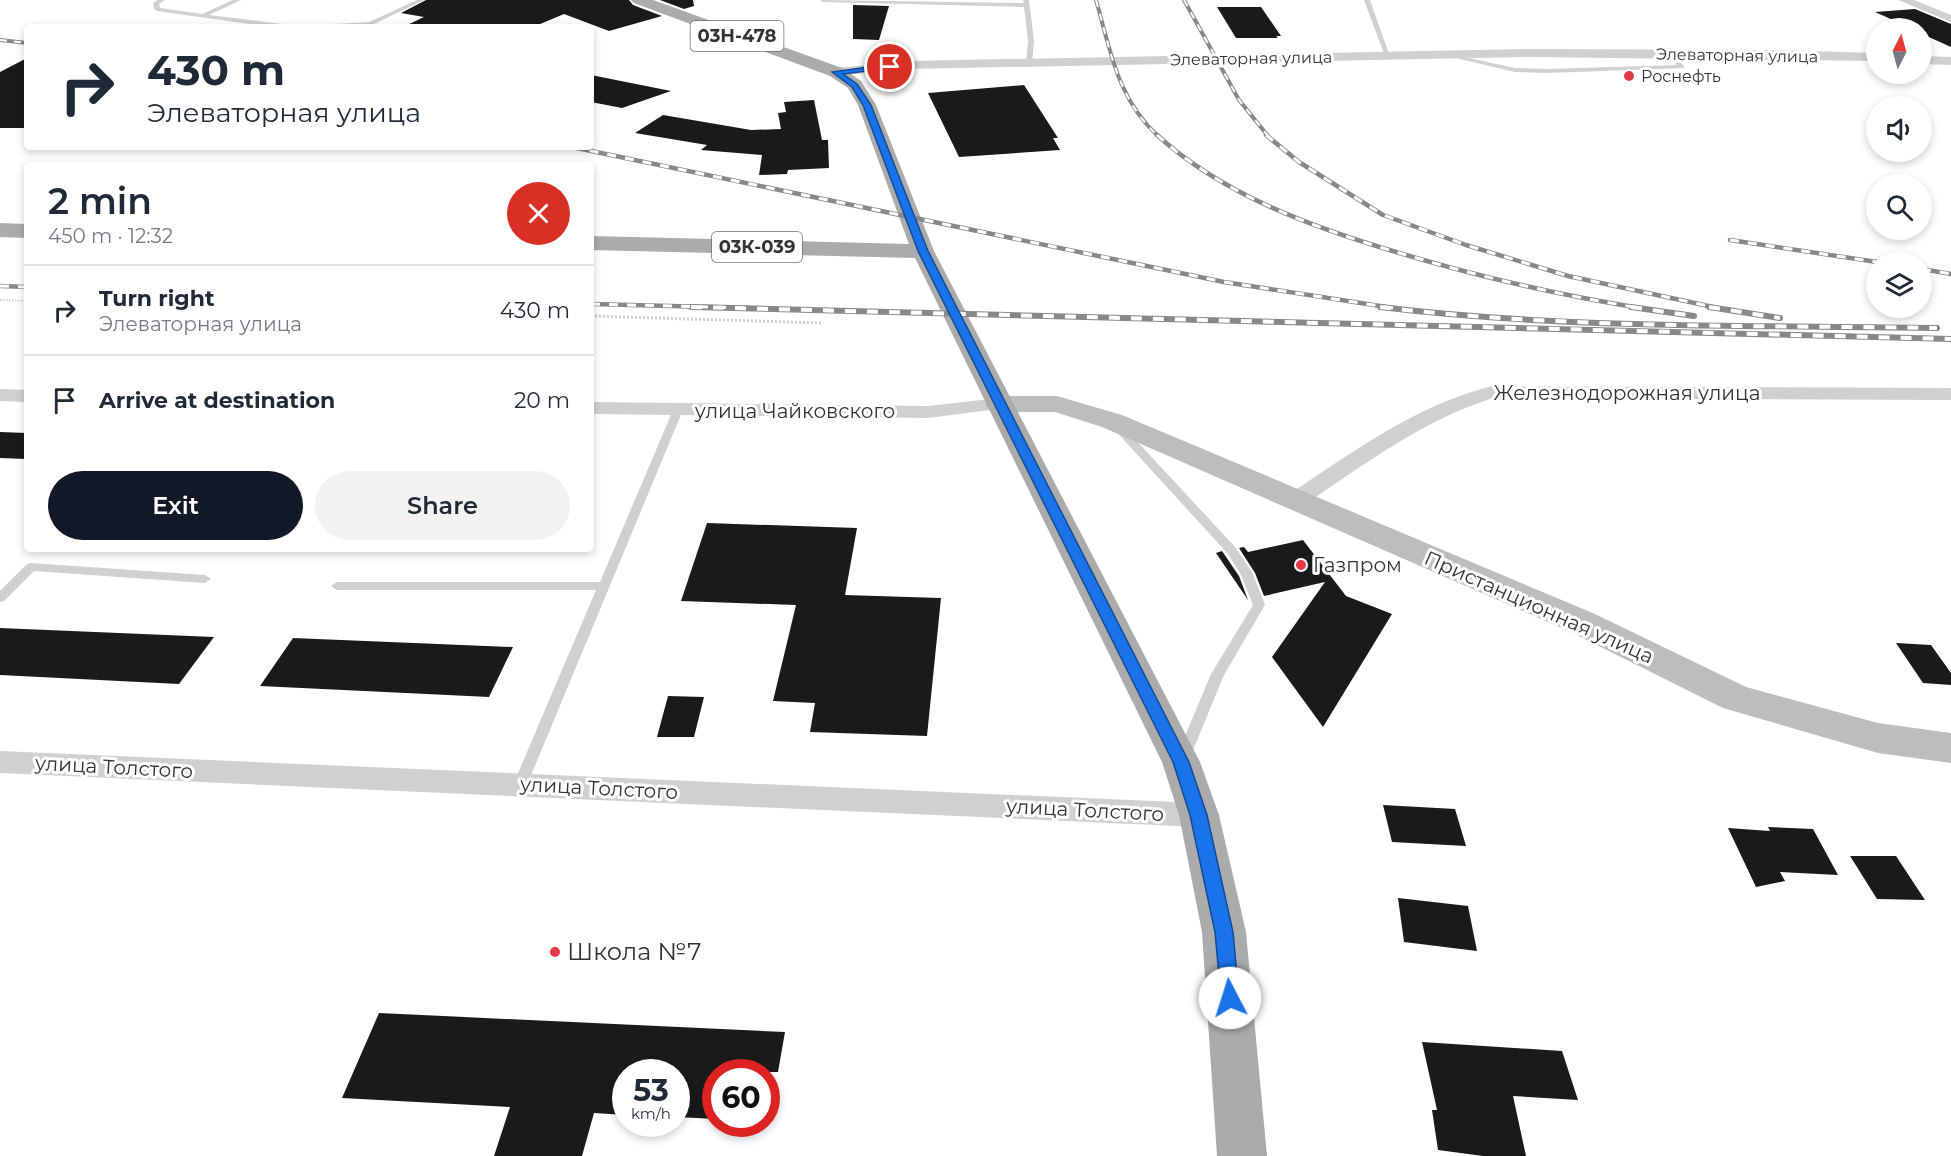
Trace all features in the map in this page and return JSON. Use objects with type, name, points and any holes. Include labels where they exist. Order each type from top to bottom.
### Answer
[{"type":"main road","name":"Элеваторная улица","points":[[639,0],[836,72]]},
{"type":"main road","name":"03Н-478","points":[[836,72],[855,85],[867,105],[923,251]]},
{"type":"main road","points":[[0,230],[24,231]]},
{"type":"main road","name":"03К-039","points":[[594,243],[923,251]]},
{"type":"main road","points":[[923,251],[1181,762],[1198,815],[1224,932],[1242,1156]]},
{"type":"street","points":[[1904,0],[1951,19]]},
{"type":"street","name":"Элеваторная улица","points":[[836,72],[907,65],[1445,55],[1669,53],[1866,57]]},
{"type":"street","points":[[1932,60],[1951,61]]},
{"type":"street","name":"Железнодорожная улица","points":[[1296,500],[1405,426],[1460,400],[1492,392],[1951,394]]},
{"type":"street","points":[[0,395],[24,396]]},
{"type":"street","name":"улица Чайковского","points":[[594,408],[928,412],[999,404]]},
{"type":"street","name":"Пристанционная улица","points":[[999,404],[1057,404],[1112,421],[1583,623],[1736,698],[1878,738],[1951,747]]},
{"type":"street","name":"улица Толстого","points":[[0,762],[1198,815]]},
{"type":"lane","points":[[162,0],[156,3],[157,9],[268,24]]},
{"type":"lane","points":[[204,15],[238,0]]},
{"type":"lane","points":[[370,24],[421,0]]},
{"type":"lane","points":[[822,0],[1026,3],[1031,41],[1029,63]]},
{"type":"lane","points":[[1367,0],[1388,56]]},
{"type":"lane","points":[[1445,55],[1526,70],[1682,67],[1669,53]]},
{"type":"lane","points":[[519,785],[678,410]]},
{"type":"lane","points":[[1112,421],[1233,551],[1247,574],[1259,605],[1218,674],[1181,762]]},
{"type":"lane","points":[[0,598],[31,567],[205,579]]},
{"type":"lane","points":[[337,586],[603,586]]},
{"type":"path","points":[[0,300],[24,301]]},
{"type":"path","points":[[594,316],[822,323]]},
{"type":"building","points":[[426,0],[629,0],[633,5],[662,16],[609,31],[564,14],[540,24],[409,24],[424,17],[401,13]]},
{"type":"building","points":[[660,0],[693,0],[694,6],[684,9]]},
{"type":"building","points":[[853,5],[889,6],[879,40],[853,39]]},
{"type":"building","points":[[1217,7],[1261,7],[1281,36],[1276,36],[1278,38],[1236,38]]},
{"type":"building","points":[[1915,9],[1951,24],[1951,47],[1932,38],[1932,18],[1888,18],[1875,12]]},
{"type":"building","points":[[24,60],[24,128],[0,128],[0,72]]},
{"type":"building","points":[[594,76],[671,91],[622,108],[594,103]]},
{"type":"building","points":[[1024,85],[1058,138],[1053,138],[1060,150],[959,157],[928,93]]},
{"type":"building","points":[[814,100],[822,140],[828,140],[829,168],[788,170],[787,174],[759,175],[762,155],[701,150],[707,145],[635,133],[663,115],[751,130],[781,129],[778,113],[786,112],[784,102]]},
{"type":"building","points":[[0,432],[24,433],[24,459],[0,458]]},
{"type":"building","points":[[707,523],[857,528],[845,595],[941,598],[927,736],[810,732],[815,703],[773,701],[796,605],[681,601]]},
{"type":"building","points":[[1303,540],[1346,596],[1392,614],[1323,727],[1272,657],[1325,582],[1264,596],[1255,573],[1239,548],[1244,547],[1248,552]]},
{"type":"building","points":[[1222,551],[1239,576],[1248,600],[1216,553]]},
{"type":"building","points":[[0,628],[214,637],[179,684],[0,675]]},
{"type":"building","points":[[293,638],[513,647],[489,697],[260,686]]},
{"type":"building","points":[[1896,643],[1931,645],[1951,673],[1951,685],[1923,683]]},
{"type":"building","points":[[668,696],[704,697],[694,737],[657,737]]},
{"type":"building","points":[[1383,805],[1455,809],[1466,846],[1392,842]]},
{"type":"building","points":[[1768,827],[1813,829],[1838,875],[1780,872],[1785,881],[1756,887],[1728,828],[1770,831]]},
{"type":"building","points":[[1850,856],[1896,856],[1925,900],[1877,899]]},
{"type":"building","points":[[1398,898],[1468,906],[1477,951],[1404,942]]},
{"type":"building","points":[[379,1013],[785,1032],[780,1061],[702,1059],[702,1118],[690,1118],[690,1059],[612,1059],[612,1114],[594,1113],[582,1156],[494,1156],[510,1107],[342,1098]]},
{"type":"building","points":[[1422,1042],[1562,1051],[1578,1100],[1513,1096],[1526,1156],[1483,1156],[1438,1150],[1432,1110],[1437,1110]]},
{"type":"railway","points":[[1096,0],[1111,56],[1124,90],[1144,121],[1157,135]]},
{"type":"railway","points":[[1184,0],[1239,100],[1268,136]]},
{"type":"railway","points":[[0,40],[24,43]]},
{"type":"railway","points":[[1157,135],[1210,175],[1239,192],[1332,232],[1487,277],[1640,308]]},
{"type":"railway","points":[[1266,135],[1299,162],[1383,215],[1466,245],[1568,276],[1718,308]]},
{"type":"railway","points":[[586,150],[1224,282],[1393,308]]},
{"type":"railway","points":[[1730,240],[1866,260]]},
{"type":"railway","points":[[1932,271],[1951,274]]},
{"type":"railway","points":[[0,286],[24,287]]},
{"type":"railway","points":[[594,304],[750,308]]},
{"type":"railway","points":[[691,307],[1951,339]]},
{"type":"railway","points":[[1380,307],[1588,323],[1937,328]]},
{"type":"railway","points":[[1631,307],[1694,316]]},
{"type":"railway","points":[[1709,307],[1780,318]]},
{"type":"place","name":"Роснефть","points":[[1629,76]]},
{"type":"place","name":"Газпром","points":[[1301,565]]},
{"type":"place","name":"Школа №7","points":[[555,952]]},
{"type":"route","points":[[890,67],[836,72],[855,85],[867,105],[923,251],[1181,762],[1198,815],[1224,932],[1230,998]]}]
